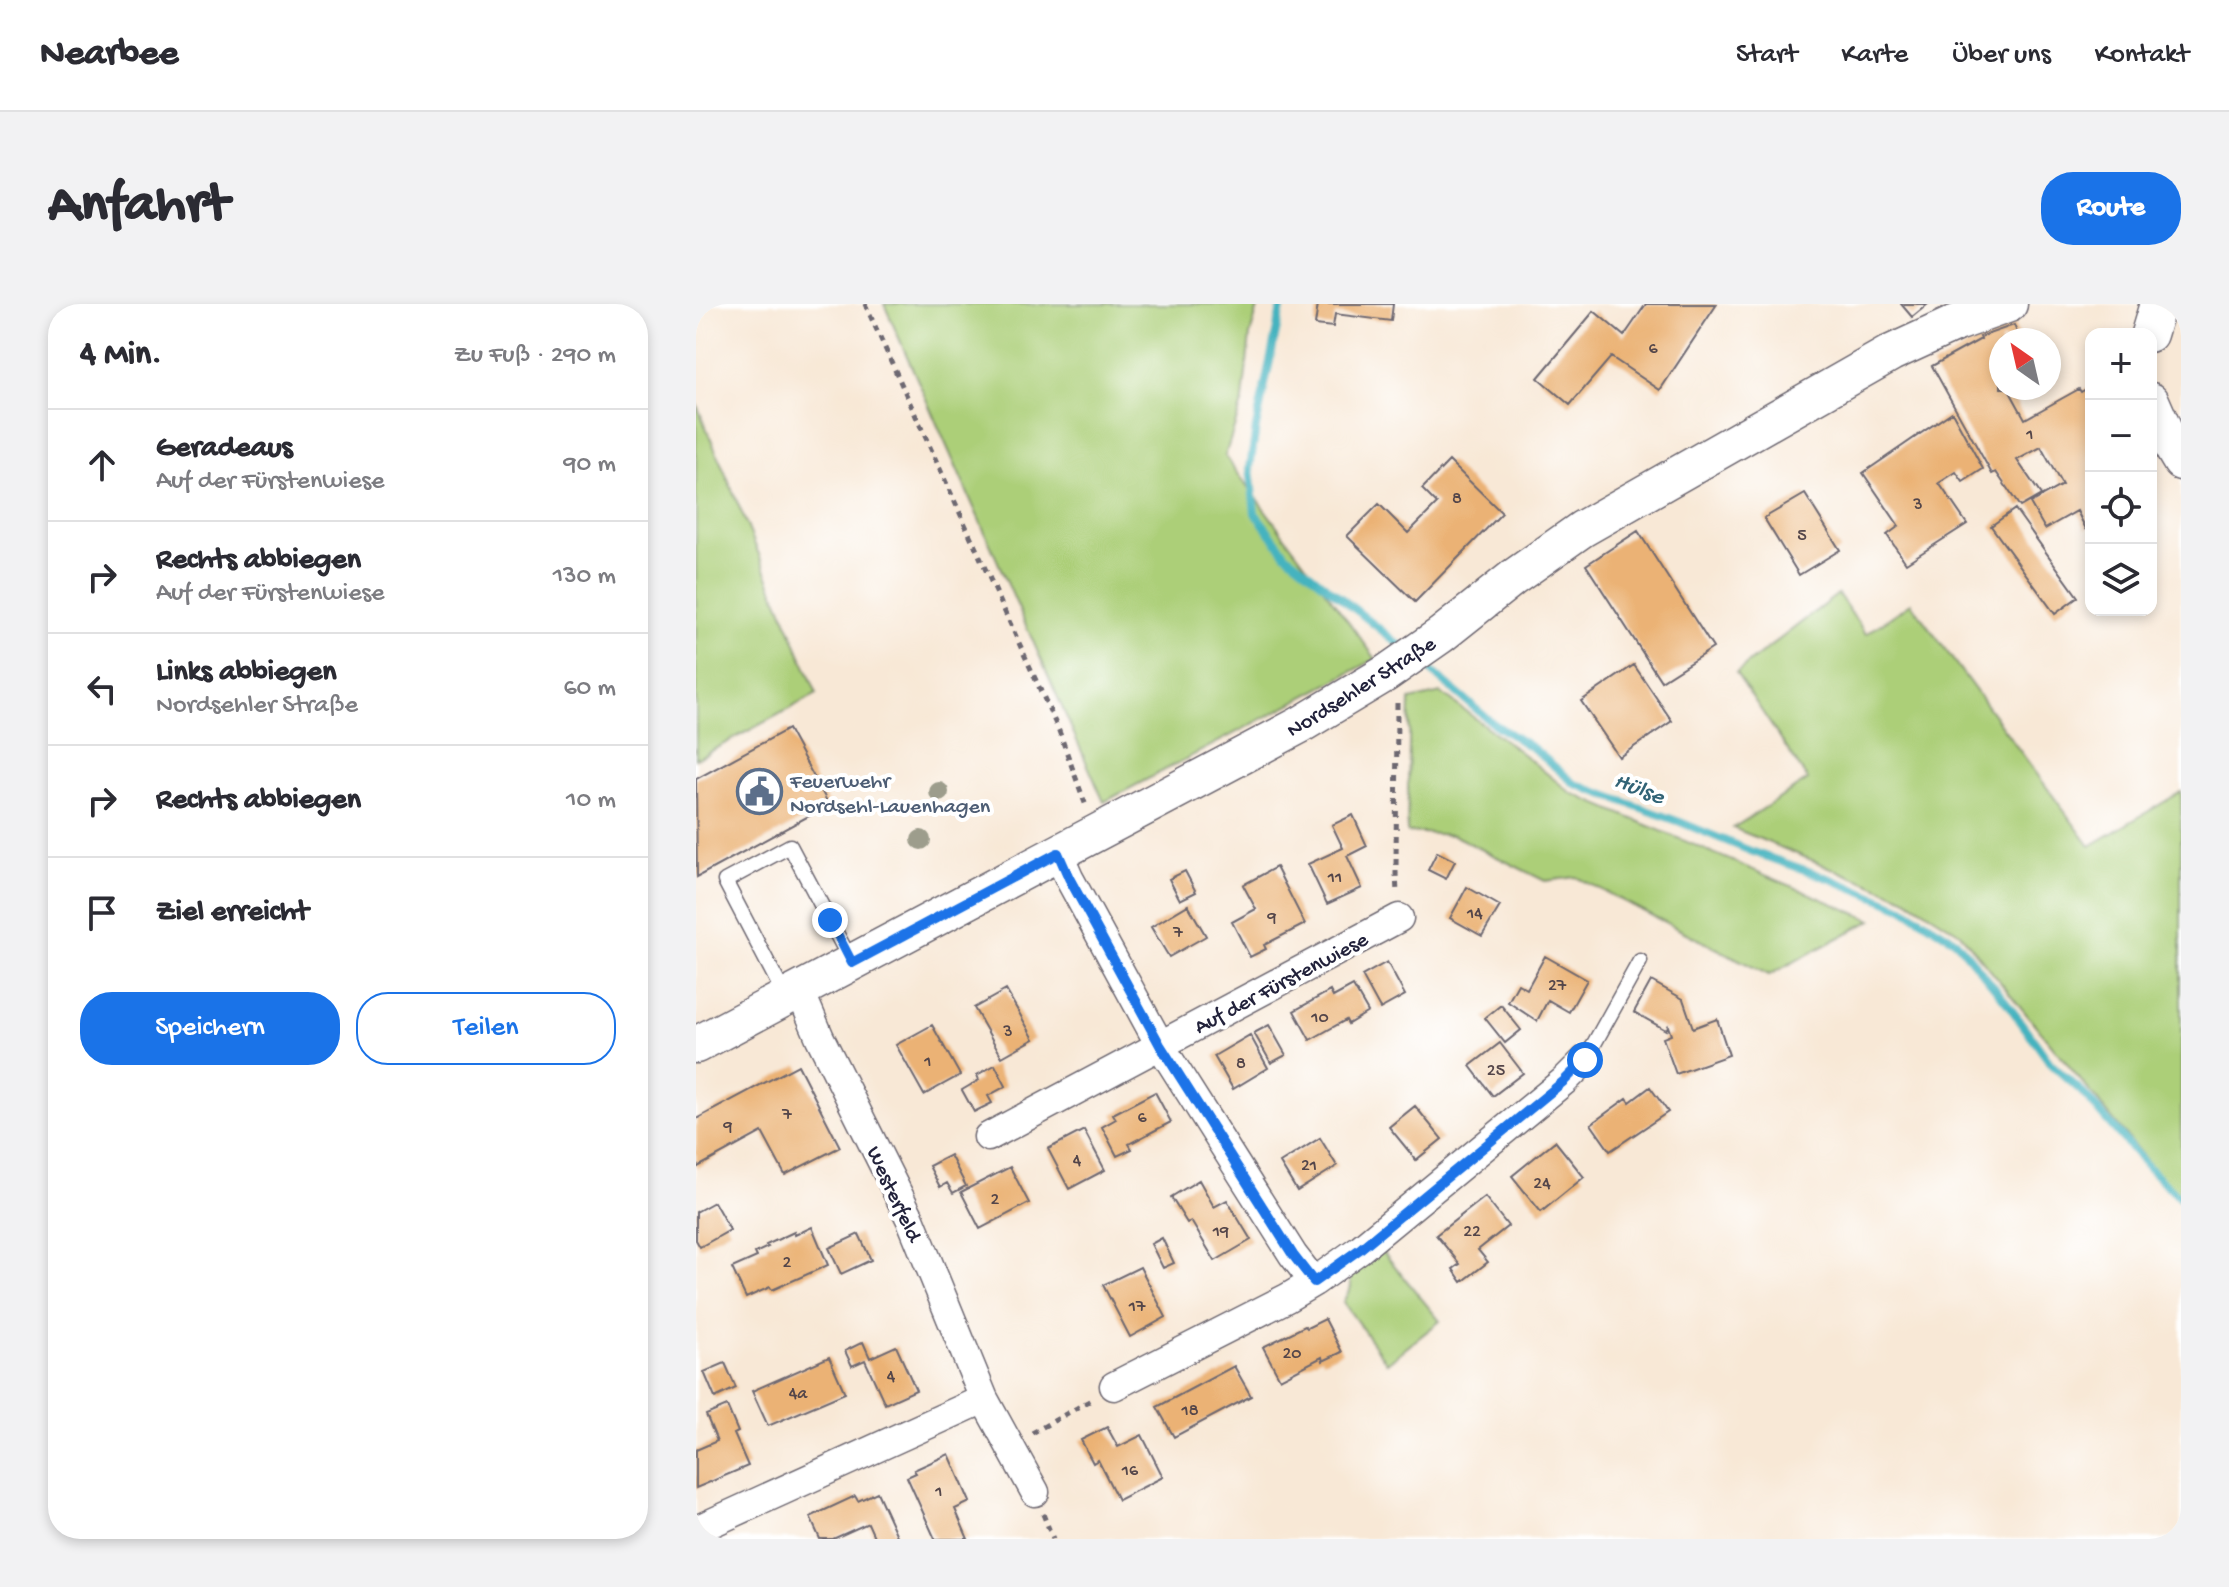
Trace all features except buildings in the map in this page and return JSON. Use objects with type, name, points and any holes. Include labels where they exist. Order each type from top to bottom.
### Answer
[{"type":"street","name":"Nordsehler Straße","points":[[696,1045],[1300,725],[1385,674],[1441,635],[1514,577],[1595,521],[1891,353],[1954,324],[2009,304]]},
{"type":"street","points":[[2151,328],[2158,304]]},
{"type":"street","points":[[2157,415],[2181,462]]},
{"type":"street","points":[[1058,853],[1160,1045],[1293,1255],[1314,1282]]},
{"type":"street","name":"Auf der Fürstenwiese","points":[[988,1137],[1399,918]]},
{"type":"street","name":"Westerfeld","points":[[793,994],[820,1038],[910,1218],[984,1399],[1035,1492]]},
{"type":"street","points":[[1114,1386],[1314,1282],[1360,1249],[1564,1081],[1585,1060]]},
{"type":"street","points":[[696,1530],[984,1399]]},
{"type":"lane","points":[[793,994],[725,881],[790,846],[852,963]]},
{"type":"lane","points":[[1585,1060],[1640,961]]},
{"type":"path","points":[[865,304],[1059,731],[1094,833]]},
{"type":"path","points":[[1385,674],[1397,700],[1396,874],[1399,918]]},
{"type":"path","points":[[1009,1443],[1037,1431],[1114,1386]]},
{"type":"green space","points":[[884,304],[1259,304],[1250,335],[1243,400],[1225,456],[1376,659],[1104,802]]},
{"type":"green space","points":[[696,403],[817,694],[696,759]]},
{"type":"green space","points":[[1838,594],[1866,634],[1911,603],[2090,846],[2181,792],[2181,1203],[1960,933],[1905,898],[1733,828],[1808,780],[1736,673]]},
{"type":"green space","points":[[1441,693],[1571,793],[1872,920],[1769,975],[1576,877],[1545,881],[1453,835],[1407,832],[1410,700]]},
{"type":"green space","points":[[1380,1248],[1440,1321],[1387,1363],[1343,1302],[1351,1287],[1350,1272]]},
{"type":"waterway","name":"Hülse","points":[[1282,304],[1250,468],[1255,513],[1286,554],[1406,650]]},
{"type":"waterway","name":"Hülse","points":[[1419,661],[1494,724],[1534,749],[1575,784],[1903,908],[1956,941],[2007,1003],[2051,1064],[2081,1091],[2146,1165],[2181,1199]]},
{"type":"place","name":"Feuerwehr Nordsehl-Lauenhagen","points":[[759,792]]},
{"type":"route","points":[[830,920],[852,963],[1058,853],[1160,1045],[1293,1255],[1314,1282],[1360,1249],[1564,1081],[1585,1060]]}]
